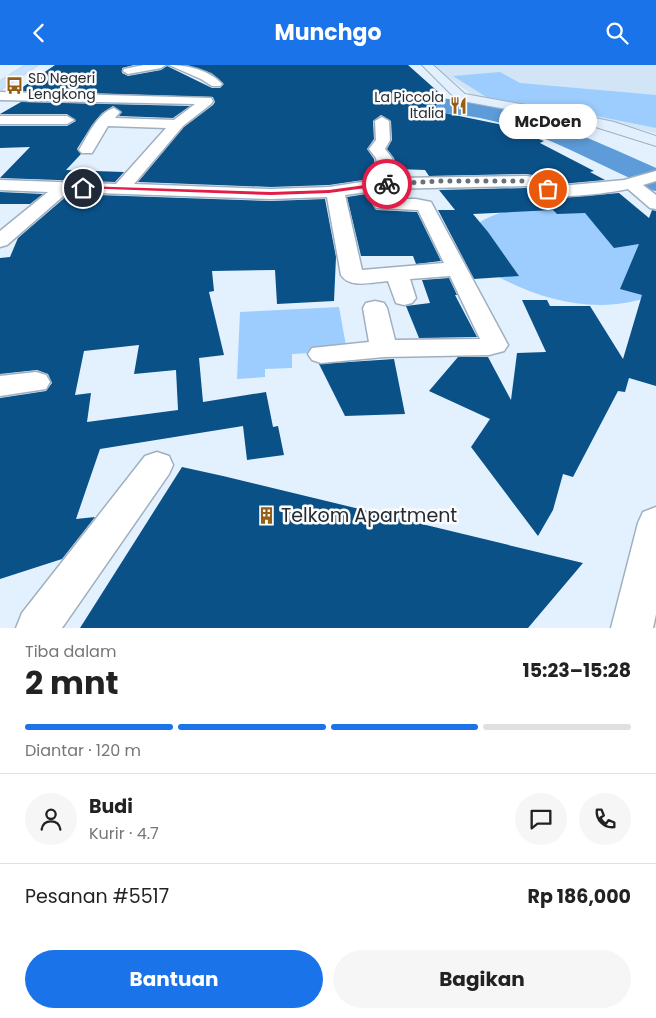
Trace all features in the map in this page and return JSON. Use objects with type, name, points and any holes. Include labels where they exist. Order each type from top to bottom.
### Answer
[{"type":"main road","points":[[0,87],[34,65]]},
{"type":"street","points":[[128,71],[161,65]]},
{"type":"street","points":[[174,65],[205,77],[216,84]]},
{"type":"street","points":[[427,65],[461,97],[592,119],[632,131],[656,141]]},
{"type":"street","points":[[54,97],[67,90],[81,86]]},
{"type":"street","points":[[0,96],[207,101],[177,124],[121,189]]},
{"type":"street","points":[[87,150],[97,130],[129,98]]},
{"type":"street","points":[[0,119],[67,120]]},
{"type":"street","points":[[382,121],[383,140],[377,149],[384,158],[390,183]]},
{"type":"street","points":[[104,122],[177,124]]},
{"type":"street","points":[[0,185],[271,194],[336,191],[390,183],[526,181],[541,183],[550,190],[561,191],[596,189],[634,182],[656,175]]},
{"type":"street","points":[[634,182],[656,204]]},
{"type":"street","points":[[321,354],[384,349],[490,347],[495,345],[424,207],[382,204],[372,185]]},
{"type":"street","points":[[0,241],[64,187]]},
{"type":"street","points":[[336,191],[352,275],[358,277],[398,275],[457,269]]},
{"type":"street","points":[[398,275],[404,298]]},
{"type":"street","points":[[375,308],[384,349]]},
{"type":"street","points":[[0,386],[36,382]]},
{"type":"street","points":[[37,628],[157,465]]},
{"type":"street","points":[[632,628],[656,523]]},
{"type":"shaded area","points":[[436,65],[656,65],[656,133],[606,121],[477,98],[439,71]]},
{"type":"shaded area","points":[[500,72],[520,83],[656,95],[656,128],[566,110],[499,101],[488,98],[453,76]]},
{"type":"shaded area","points":[[567,209],[597,215],[650,238],[647,298],[621,304],[600,305],[566,302],[516,286],[486,270],[474,226],[496,214],[507,211]]},
{"type":"shaded area","points":[[339,307],[347,351],[292,354],[292,368],[265,369],[265,377],[237,379],[240,312]]},
{"type":"building","points":[[55,65],[134,65],[122,68],[122,73],[128,76],[161,70],[167,66],[212,88],[220,88],[224,84],[212,73],[188,65],[408,65],[445,98],[430,110],[503,125],[544,141],[540,143],[594,171],[590,172],[605,180],[561,184],[547,177],[526,174],[429,176],[425,170],[397,169],[394,158],[387,149],[392,140],[391,121],[381,115],[373,121],[374,139],[367,149],[374,159],[377,178],[329,185],[271,187],[138,182],[184,127],[213,105],[215,102],[213,97],[17,91]]},
{"type":"building","points":[[21,102],[190,106],[173,118],[119,116],[122,112],[113,106],[102,113],[77,149],[81,154],[66,170],[124,172],[115,182],[0,178],[30,147],[0,148],[0,126],[67,126],[76,121],[67,114],[0,114]]},
{"type":"building","points":[[526,188],[560,198],[619,193],[649,218],[652,210],[656,211],[656,386],[629,378],[625,392],[618,391],[573,477],[563,474],[553,510],[538,536],[471,447],[490,419],[429,391],[458,357],[488,357],[511,400],[517,353],[546,352],[522,300],[547,300],[550,306],[590,306],[623,359],[642,295],[620,289],[639,244],[614,248],[585,213],[557,214],[553,210],[473,214],[519,276],[474,279],[438,210],[455,210],[439,190]]},
{"type":"building","points":[[0,192],[43,194],[30,204],[0,204]]},
{"type":"building","points":[[69,194],[271,201],[325,199],[336,257],[334,301],[277,304],[275,270],[212,271],[214,291],[209,292],[224,355],[199,358],[203,402],[266,392],[273,427],[278,426],[284,455],[247,460],[243,426],[100,449],[76,519],[95,517],[62,559],[0,579],[0,398],[46,391],[52,383],[48,374],[37,370],[0,374],[0,258],[10,257],[18,238]],"holes":[[[139,345],[134,374],[176,370],[178,410],[87,422],[91,393],[75,395],[84,351]]]},
{"type":"building","points":[[366,194],[376,210],[417,212],[441,261],[416,264],[413,256],[361,256],[347,197]]},
{"type":"building","points":[[449,278],[457,295],[455,295],[477,337],[419,338],[406,306],[430,303],[422,280]]},
{"type":"building","points":[[394,359],[405,414],[345,416],[319,364]]},
{"type":"building","name":"Telkom Apartment","points":[[182,467],[583,563],[528,628],[80,628]]},
{"type":"waterway","points":[[193,65],[245,86],[277,90]]},
{"type":"waterway","points":[[370,99],[464,108],[514,119],[552,132],[589,148],[643,173],[656,182]]},
{"type":"way so far","points":[[387,184],[439,181],[535,181],[544,184],[548,189]]},
{"type":"place","name":"SD Negeri Lengkong","points":[[14,86]]},
{"type":"place","name":"La Piccola Italia","points":[[458,105]]},
{"type":"place","name":"McDoen","points":[[548,189]]},
{"type":"place","name":"Telkom Apartment","points":[[267,515]]},
{"type":"route","points":[[83,188],[271,194],[329,192],[387,184]]}]
